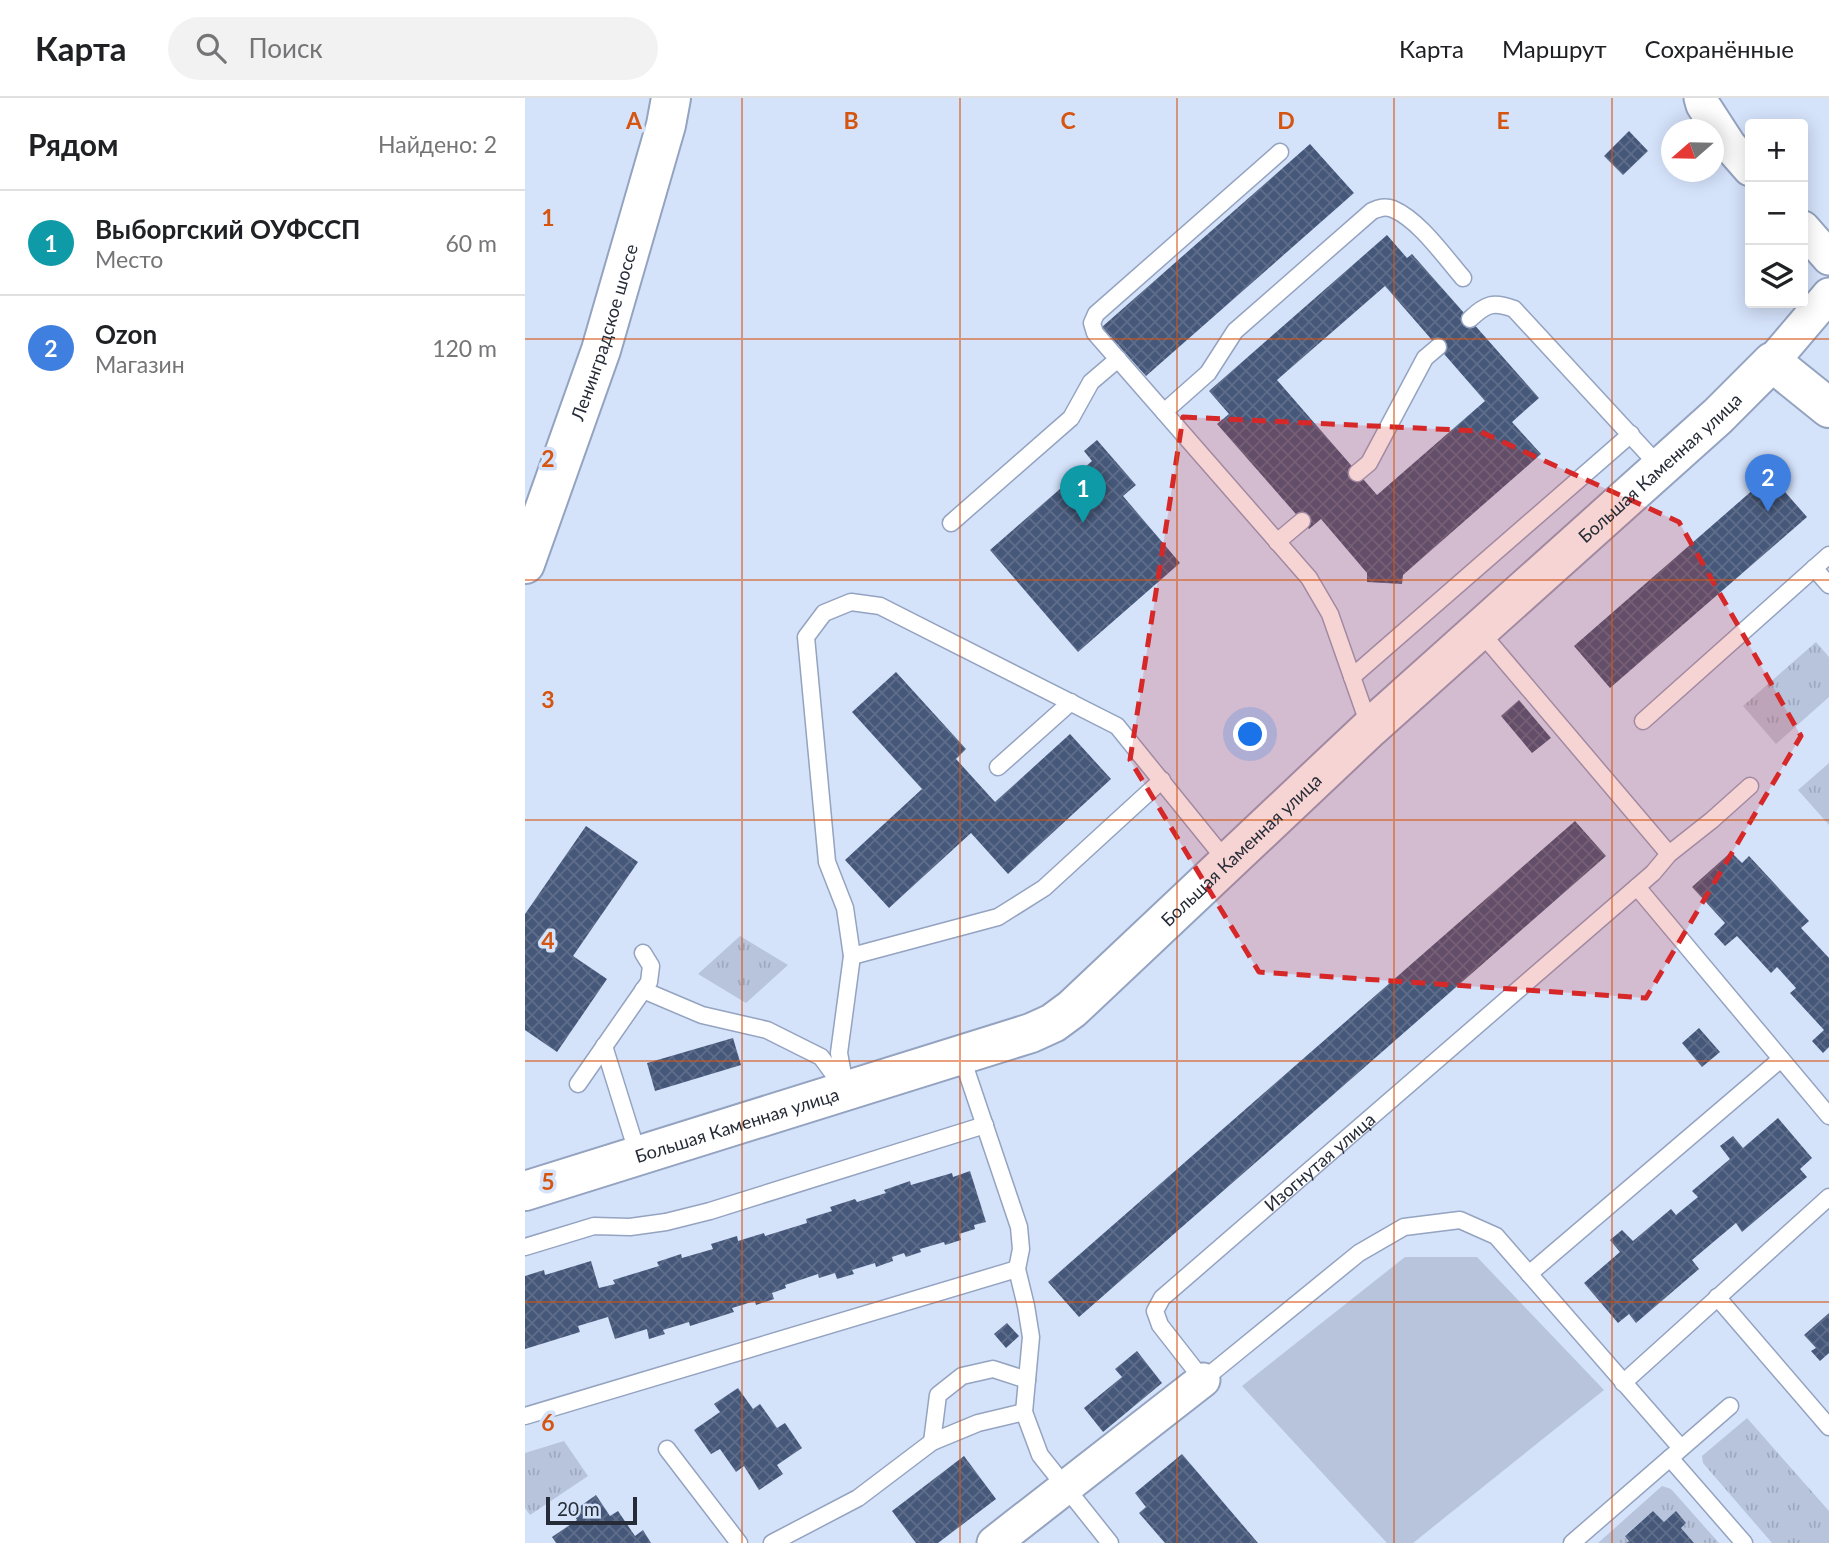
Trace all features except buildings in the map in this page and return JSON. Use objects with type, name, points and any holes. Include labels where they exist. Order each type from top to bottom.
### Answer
[{"type":"street","name":"Ленинградское шоссе","points":[[525,564],[601,351],[666,125],[671,98]]},
{"type":"street","points":[[1701,98],[1729,145],[1745,163]]},
{"type":"street","points":[[1808,234],[1829,258]]},
{"type":"street","name":"Большая Каменная улица","points":[[525,1191],[1031,1033],[1053,1023],[1072,1009],[1370,727],[1718,416],[1772,362],[1829,295]]},
{"type":"street","points":[[1772,362],[1829,408]]},
{"type":"street","points":[[994,1543],[1203,1380]]},
{"type":"lane","points":[[1279,152],[1096,314],[1092,323],[1095,333],[1309,579],[1330,614],[1370,727]]},
{"type":"lane","points":[[1164,412],[1208,373],[1235,331],[1372,211],[1381,207],[1392,208],[1418,226],[1463,278]]},
{"type":"lane","points":[[1470,319],[1483,307],[1499,303],[1514,309],[1660,467]]},
{"type":"lane","points":[[1357,472],[1369,463],[1425,358],[1438,347]]},
{"type":"lane","points":[[951,523],[1071,418],[1091,382],[1118,359]]},
{"type":"lane","points":[[1352,677],[1631,433]]},
{"type":"lane","points":[[1277,542],[1302,521]]},
{"type":"lane","points":[[1643,721],[1829,555]]},
{"type":"lane","points":[[1814,568],[1829,586]]},
{"type":"lane","points":[[845,1091],[839,1053],[852,956],[845,908],[827,862],[806,637],[824,613],[851,602],[880,606],[1117,726],[1228,863]]},
{"type":"lane","points":[[1478,629],[1669,854]]},
{"type":"lane","points":[[998,767],[1071,702]]},
{"type":"lane","points":[[852,956],[999,916],[1044,888],[1161,780]]},
{"type":"lane","name":"Изогнутая улица","points":[[1203,1380],[1160,1325],[1155,1311],[1162,1298],[1750,786]]},
{"type":"lane","points":[[1637,887],[1829,1116]]},
{"type":"lane","points":[[578,1084],[649,982],[651,966],[643,953]]},
{"type":"lane","points":[[643,990],[702,1015],[767,1030],[821,1057],[845,1091]]},
{"type":"lane","points":[[604,1046],[638,1156]]},
{"type":"lane","points":[[961,1055],[1019,1227],[1021,1249],[1017,1269],[1031,1337],[1024,1412],[1040,1455],[1110,1543]]},
{"type":"lane","points":[[1529,1274],[1781,1059]]},
{"type":"lane","points":[[525,1247],[594,1226],[631,1227],[710,1212],[985,1125]]},
{"type":"lane","points":[[1623,1382],[1829,1197]]},
{"type":"lane","points":[[1203,1380],[1359,1253],[1404,1227],[1460,1220],[1496,1236],[1623,1382],[1744,1543]]},
{"type":"lane","points":[[525,1416],[1017,1269]]},
{"type":"lane","points":[[1717,1297],[1829,1427]]},
{"type":"lane","points":[[932,1442],[938,1395],[962,1376],[993,1369],[1027,1380]]},
{"type":"lane","points":[[1572,1543],[1730,1406]]},
{"type":"lane","points":[[772,1543],[858,1498],[932,1442],[978,1423],[1024,1412]]},
{"type":"lane","points":[[667,1449],[739,1543]]},
{"type":"highlighted area","points":[[1183,417],[1479,431],[1679,522],[1801,736],[1646,998],[1259,972],[1130,760]]},
{"type":"green space","points":[[1816,642],[1829,657],[1829,697],[1776,744],[1743,706]]},
{"type":"green space","points":[[1829,763],[1829,825],[1798,790]]},
{"type":"green space","points":[[740,936],[788,965],[746,1003],[698,974]]},
{"type":"green space","points":[[1405,1257],[1477,1257],[1604,1390],[1413,1543],[1387,1543],[1242,1386]]},
{"type":"green space","points":[[1747,1418],[1829,1511],[1829,1543],[1772,1543],[1703,1463],[1702,1456]]},
{"type":"green space","points":[[564,1441],[588,1476],[530,1515],[525,1508],[525,1453]]},
{"type":"green space","points":[[1662,1486],[1671,1489],[1719,1543],[1694,1543],[1681,1528],[1686,1523],[1676,1512],[1664,1522],[1653,1511],[1625,1535],[1629,1541],[1626,1543],[1598,1543]]},
{"type":"place","name":"Ozon","points":[[1768,512]]},
{"type":"place","name":"Выборгский ОУФССП","points":[[1083,523]]}]
